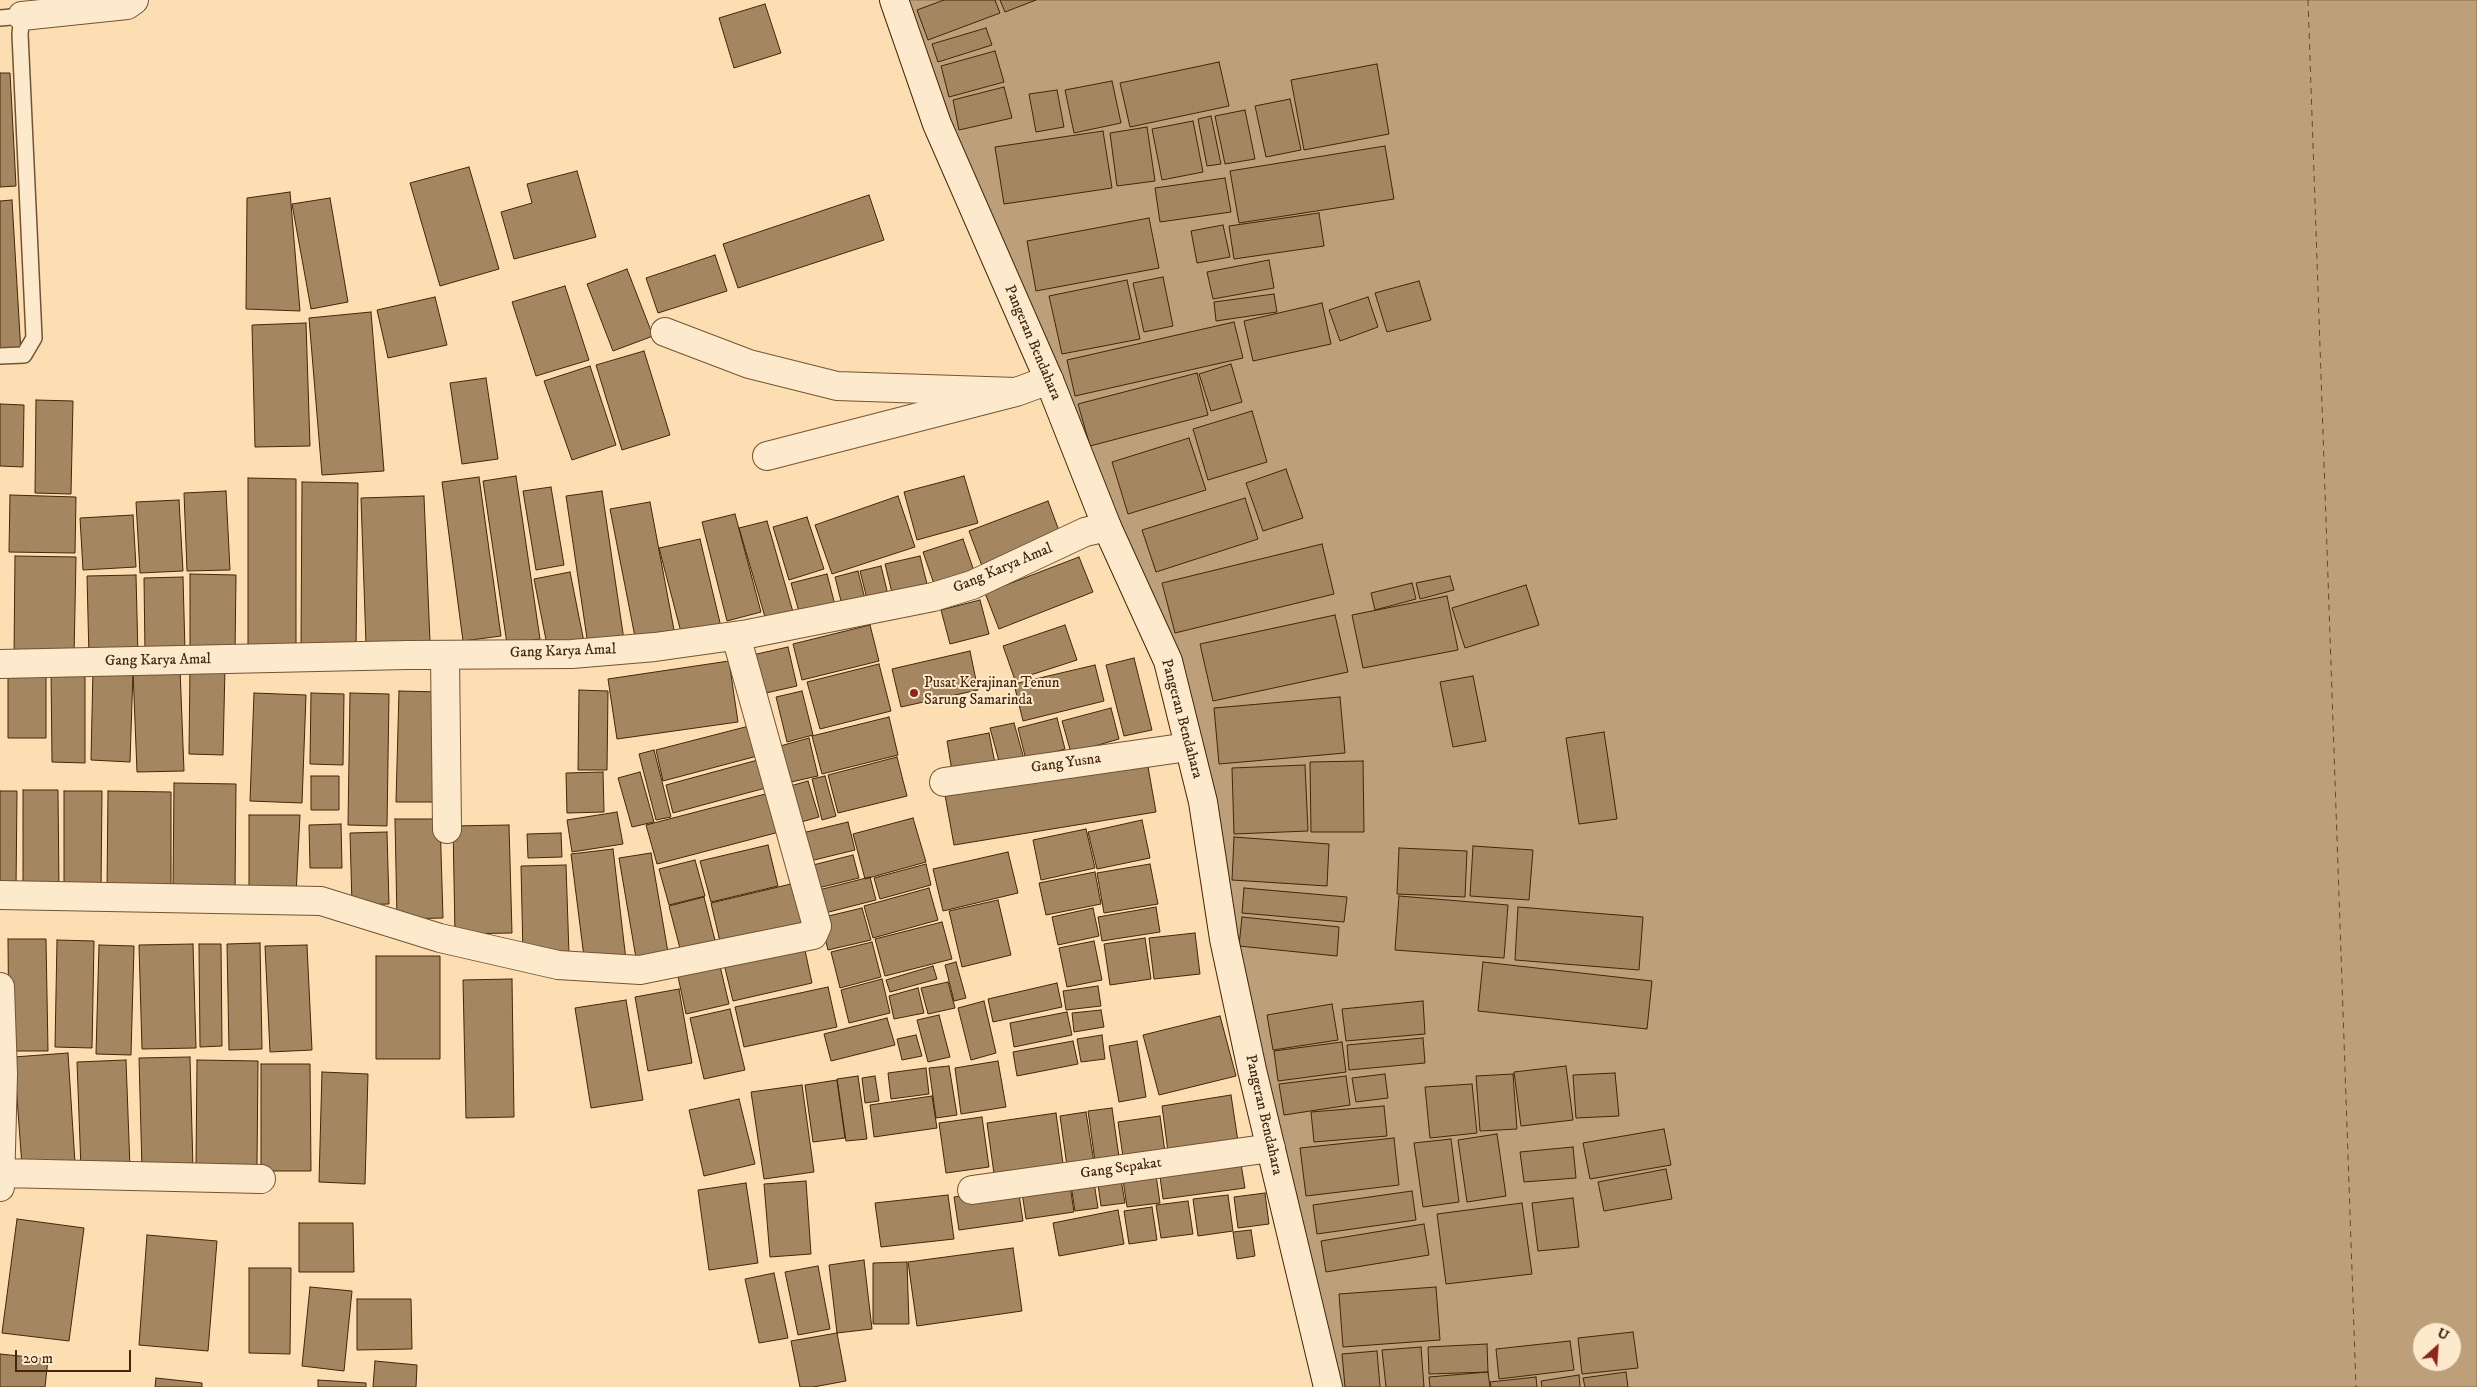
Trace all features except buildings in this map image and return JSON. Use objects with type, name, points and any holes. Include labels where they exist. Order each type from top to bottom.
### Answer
[{"type":"street","points":[[11,17],[127,5],[134,0]]},
{"type":"street","name":"Pangeran Bendahara","points":[[894,0],[937,124],[1049,380],[1107,527],[1168,661],[1203,802],[1224,939],[1328,1387]]},
{"type":"street","points":[[665,332],[749,364],[837,386],[1016,392]]},
{"type":"street","points":[[767,456],[1016,392],[1049,380]]},
{"type":"street","name":"Gang Karya Amal","points":[[0,664],[572,654],[736,636],[933,597],[972,585],[1085,532],[1107,527]]},
{"type":"street","points":[[0,895],[321,901],[440,938],[558,965],[640,970],[813,935],[817,926],[736,636]]},
{"type":"street","points":[[445,655],[447,829]]},
{"type":"street","name":"Gang Yusna","points":[[944,782],[1188,746]]},
{"type":"street","points":[[0,987],[3,1074],[1,1180],[261,1179]]},
{"type":"street","name":"Gang Sepakat","points":[[972,1190],[1271,1148]]},
{"type":"lane","points":[[0,356],[24,355],[34,338],[20,34],[11,17]]},
{"type":"shaded area","points":[[907,0],[2477,0],[2477,1387],[1334,1387],[1174,641],[1111,514],[967,168]]},
{"type":"ferry route","points":[[2308,0],[2356,1387]]},
{"type":"place","name":"Pusat Kerajinan Tenun Sarung Samarinda","points":[[914,693]]}]
